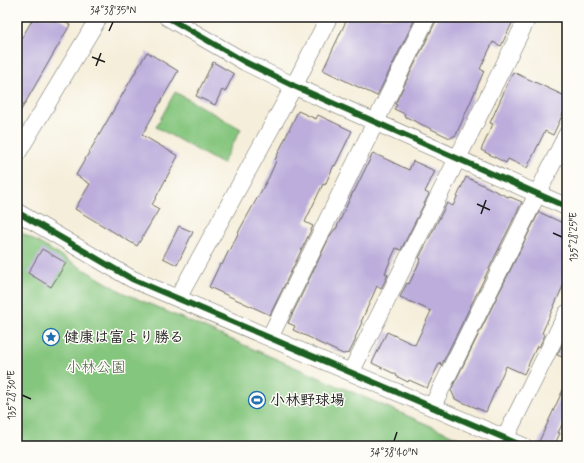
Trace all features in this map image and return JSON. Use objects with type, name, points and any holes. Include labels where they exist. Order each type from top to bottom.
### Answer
[{"type":"street","points":[[17,154],[99,17]]},
{"type":"street","points":[[167,17],[245,62],[294,86],[567,207]]},
{"type":"street","points":[[178,298],[294,86],[329,17]]},
{"type":"street","points":[[270,337],[427,17]]},
{"type":"street","points":[[351,372],[528,17]]},
{"type":"street","points":[[432,407],[567,134]]},
{"type":"street","points":[[17,212],[132,279],[523,446]]},
{"type":"street","points":[[505,438],[567,313]]},
{"type":"green space","points":[[175,92],[241,129],[222,164],[156,127]]},
{"type":"green space","name":"小林公園","points":[[17,230],[124,293],[477,446],[17,446]]},
{"type":"building","points":[[34,17],[57,17],[70,25],[17,117],[17,46]]},
{"type":"building","points":[[348,17],[416,17],[377,96],[323,70]]},
{"type":"building","points":[[437,17],[470,17],[481,22],[484,17],[515,17],[501,46],[493,42],[480,69],[484,71],[456,135],[450,138],[404,116],[405,114],[394,109],[397,105],[395,104]]},
{"type":"building","points":[[147,52],[178,71],[142,135],[178,156],[152,205],[159,209],[137,246],[75,209],[90,184],[76,175]]},
{"type":"building","points":[[213,62],[234,74],[225,92],[222,90],[215,105],[196,96]]},
{"type":"building","points":[[513,72],[567,97],[567,105],[553,135],[545,131],[527,168],[508,159],[506,163],[481,150],[493,124],[490,123]]},
{"type":"building","points":[[298,111],[316,119],[318,115],[352,131],[325,185],[323,184],[305,222],[313,226],[270,315],[209,287],[220,264],[222,265],[229,250],[230,251],[240,229],[269,177],[276,161],[275,160]]},
{"type":"building","points":[[373,153],[409,170],[413,161],[435,171],[425,192],[429,194],[401,250],[396,248],[385,273],[388,275],[381,289],[377,286],[349,353],[343,354],[293,330],[295,326],[288,323],[331,234],[336,229]]},
{"type":"building","points":[[466,177],[522,202],[441,366],[440,362],[427,388],[409,380],[408,382],[372,363],[387,332],[415,345],[431,311],[400,297],[407,283],[409,284],[421,259],[419,258],[447,203],[453,206]]},
{"type":"building","points":[[539,212],[567,225],[567,277],[542,333],[545,335],[539,347],[537,346],[524,374],[506,366],[486,412],[455,399],[451,390]]},
{"type":"building","points":[[179,226],[193,232],[177,265],[163,258]]},
{"type":"building","points":[[42,249],[66,263],[51,287],[28,273]]},
{"type":"building","points":[[563,343],[567,344],[567,359],[557,355]]},
{"type":"building","points":[[567,381],[567,414],[554,446],[537,446]]},
{"type":"cycle path","points":[[167,17],[245,62],[294,86],[567,207]]},
{"type":"cycle path","points":[[17,212],[132,279],[523,446]]},
{"type":"place","name":"健康は富より勝る","points":[[51,337]]},
{"type":"place","name":"小林野球場","points":[[257,400]]}]
